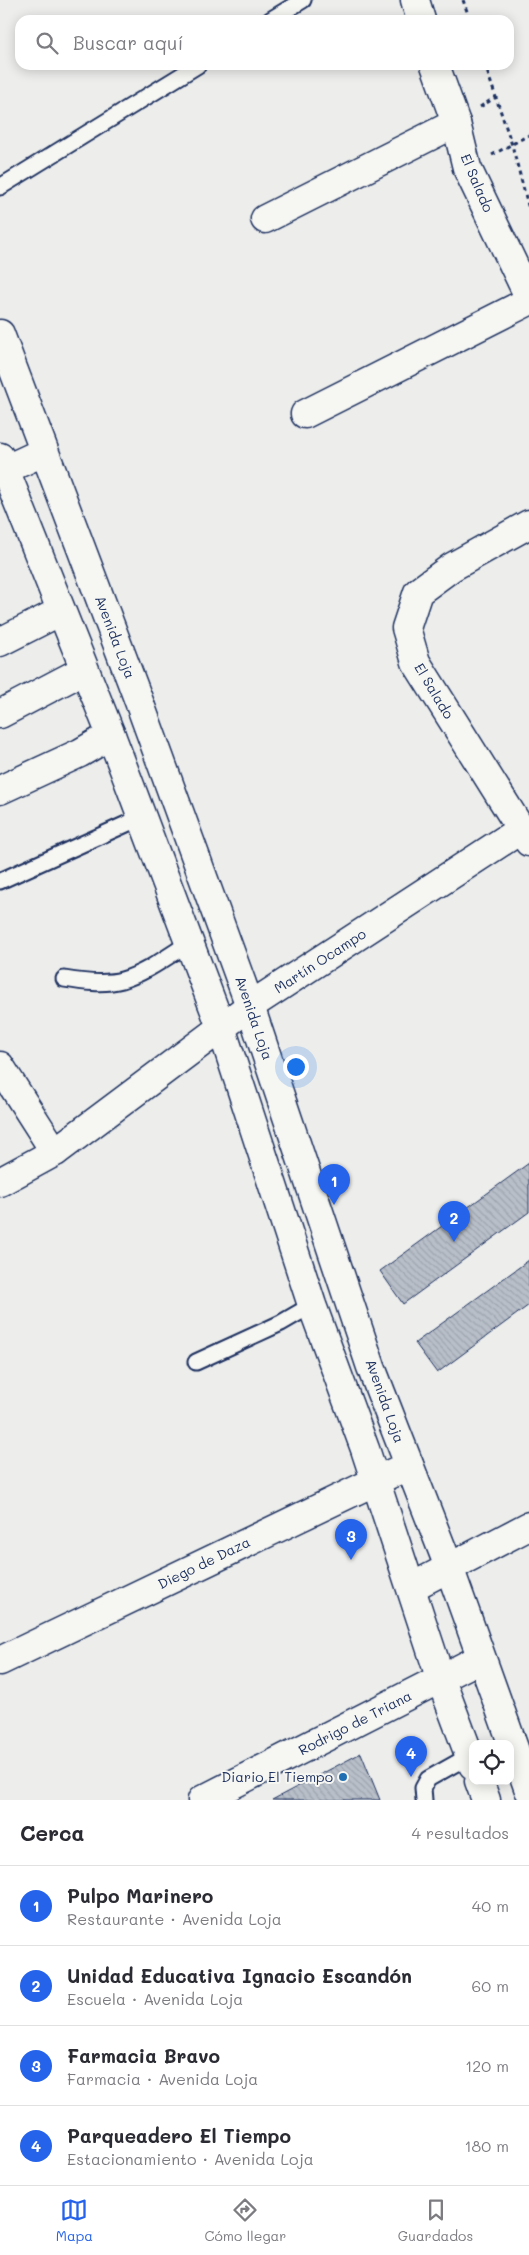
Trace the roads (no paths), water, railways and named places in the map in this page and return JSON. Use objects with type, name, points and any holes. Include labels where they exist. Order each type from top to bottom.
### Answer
[{"type":"street","points":[[414,0],[419,15]]},
{"type":"street","name":"El Salado","points":[[437,70],[456,123],[467,168],[529,297]]},
{"type":"street","points":[[265,219],[456,123]]},
{"type":"street","points":[[304,414],[529,301]]},
{"type":"street","name":"Avenida Loja","points":[[0,334],[43,452],[138,696],[250,1006],[371,1367],[449,1567],[529,1790]]},
{"type":"street","points":[[43,452],[2,466],[110,735],[221,1027],[312,1306],[376,1481],[441,1680],[469,1756]]},
{"type":"street","name":"El Salado","points":[[525,836],[416,662],[406,628],[418,592],[452,567],[529,524]]},
{"type":"street","points":[[0,642],[61,610]]},
{"type":"street","points":[[0,714],[84,670]]},
{"type":"street","points":[[0,790],[80,753],[110,735]]},
{"type":"street","name":"Martín Ocampo","points":[[0,1182],[55,1152],[250,1006],[525,836]]},
{"type":"street","points":[[0,1066],[55,1152]]},
{"type":"street","name":"Diego de Daza","points":[[0,1660],[409,1465]]},
{"type":"street","points":[[412,1588],[529,1526]]},
{"type":"street","name":"Rodrigo de Triana","points":[[202,1800],[481,1658]]},
{"type":"street","points":[[480,1785],[486,1800]]},
{"type":"lane","points":[[278,15],[303,0]]},
{"type":"lane","points":[[0,187],[190,70]]},
{"type":"lane","points":[[0,881],[142,817]]},
{"type":"lane","points":[[64,979],[85,982],[121,980],[151,967],[189,943]]},
{"type":"lane","points":[[196,1362],[281,1323],[312,1306]]},
{"type":"lane","points":[[424,1800],[423,1788],[428,1779],[469,1762]]},
{"type":"place","name":"Pulpo Marinero","points":[[334,1205]]},
{"type":"place","name":"Unidad Educativa Ignacio Escandón","points":[[454,1242]]},
{"type":"place","name":"Farmacia Bravo","points":[[351,1560]]},
{"type":"place","name":"Diario El Tiempo","points":[[343,1777]]},
{"type":"place","name":"Parqueadero El Tiempo","points":[[411,1777]]}]
